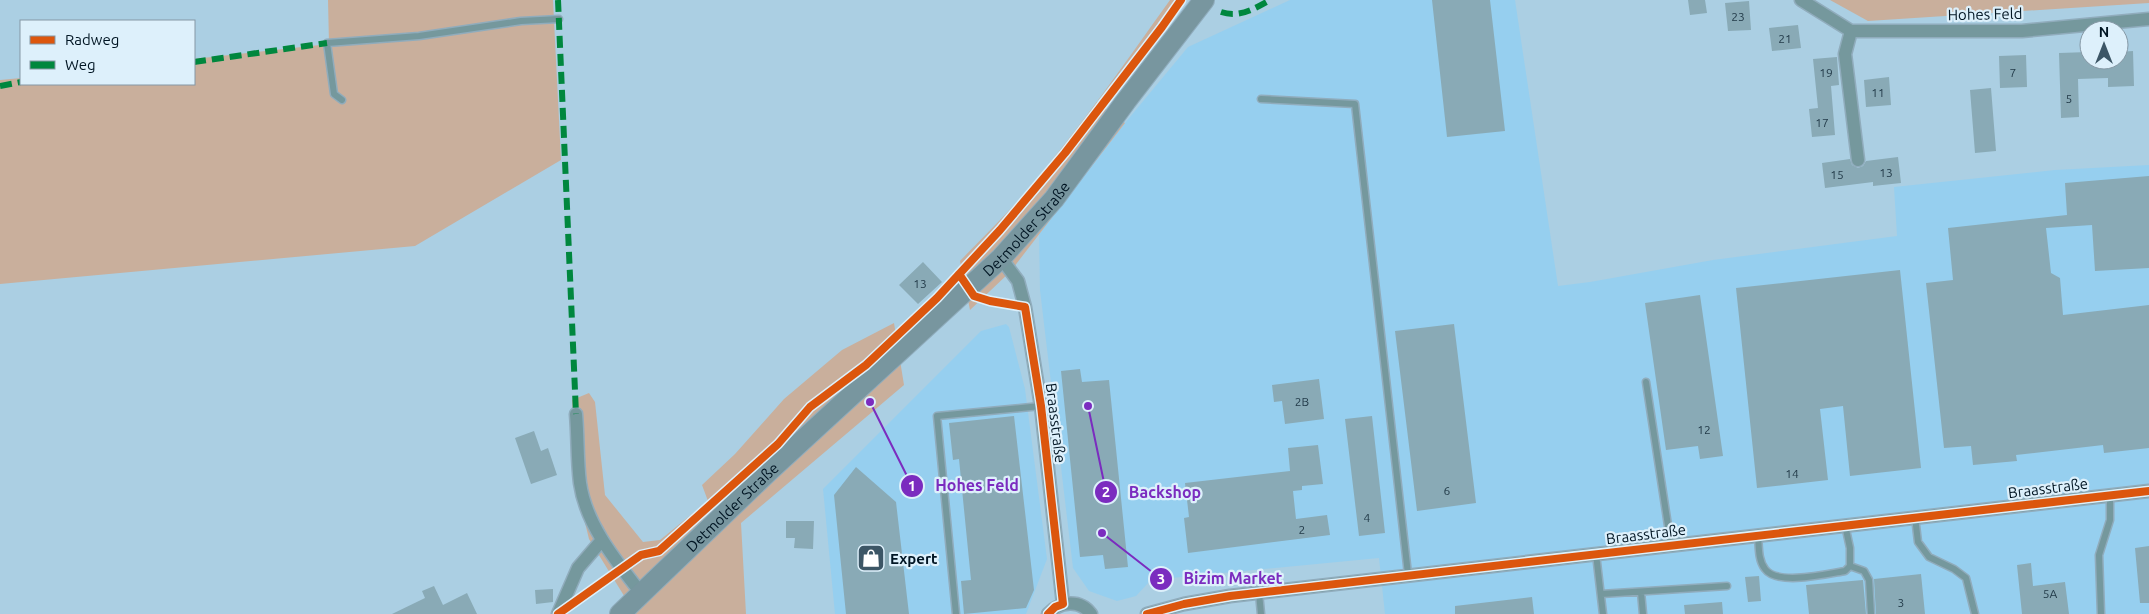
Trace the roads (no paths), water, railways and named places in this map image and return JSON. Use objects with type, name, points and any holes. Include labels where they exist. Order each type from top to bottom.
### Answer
[{"type":"main road","name":"Detmolder Straße","points":[[620,614],[768,472],[1002,258],[1054,199],[1126,100],[1204,0]]},
{"type":"street","points":[[1801,0],[1851,31],[1845,54],[1858,160]]},
{"type":"street","name":"Hohes Feld","points":[[1851,31],[2022,30],[2149,18]]},
{"type":"street","name":"Braasstraße","points":[[1002,258],[1018,281],[1025,307],[1041,406],[1063,604]]},
{"type":"street","points":[[576,414],[580,484],[588,509],[602,540],[641,593]]},
{"type":"street","name":"Braasstraße","points":[[1147,614],[1184,604],[1230,596],[1408,574],[2149,491]]},
{"type":"street","points":[[558,614],[578,568],[602,540]]},
{"type":"street","points":[[1048,614],[1063,604],[1081,606],[1091,614]]},
{"type":"lane","points":[[342,100],[334,94],[327,43],[419,36],[522,21],[559,19]]},
{"type":"lane","points":[[1261,99],[1355,104],[1408,574]]},
{"type":"lane","points":[[1646,382],[1671,545]]},
{"type":"lane","points":[[956,614],[937,416],[1041,406]]},
{"type":"lane","points":[[2100,614],[2099,555],[2110,520],[2110,494]]},
{"type":"lane","points":[[1915,517],[1918,542],[1929,557],[1954,568],[1966,578],[1975,614]]},
{"type":"lane","points":[[1758,534],[1760,556],[1764,568],[1770,574],[1788,578],[1845,571],[1850,566],[1850,548],[1845,525]]},
{"type":"lane","points":[[1596,554],[1603,614]]},
{"type":"lane","points":[[1850,566],[1864,571],[1868,580],[1871,614]]},
{"type":"lane","points":[[1601,594],[1727,586]]},
{"type":"lane","points":[[1641,592],[1643,614]]},
{"type":"lane","points":[[1259,593],[1261,614]]},
{"type":"place","name":"Hohes Feld","points":[[870,402]]},
{"type":"place","name":"Backshop","points":[[1088,406]]},
{"type":"place","name":"Bizim Market","points":[[1102,533]]},
{"type":"place","name":"Expert","points":[[871,558]]}]
